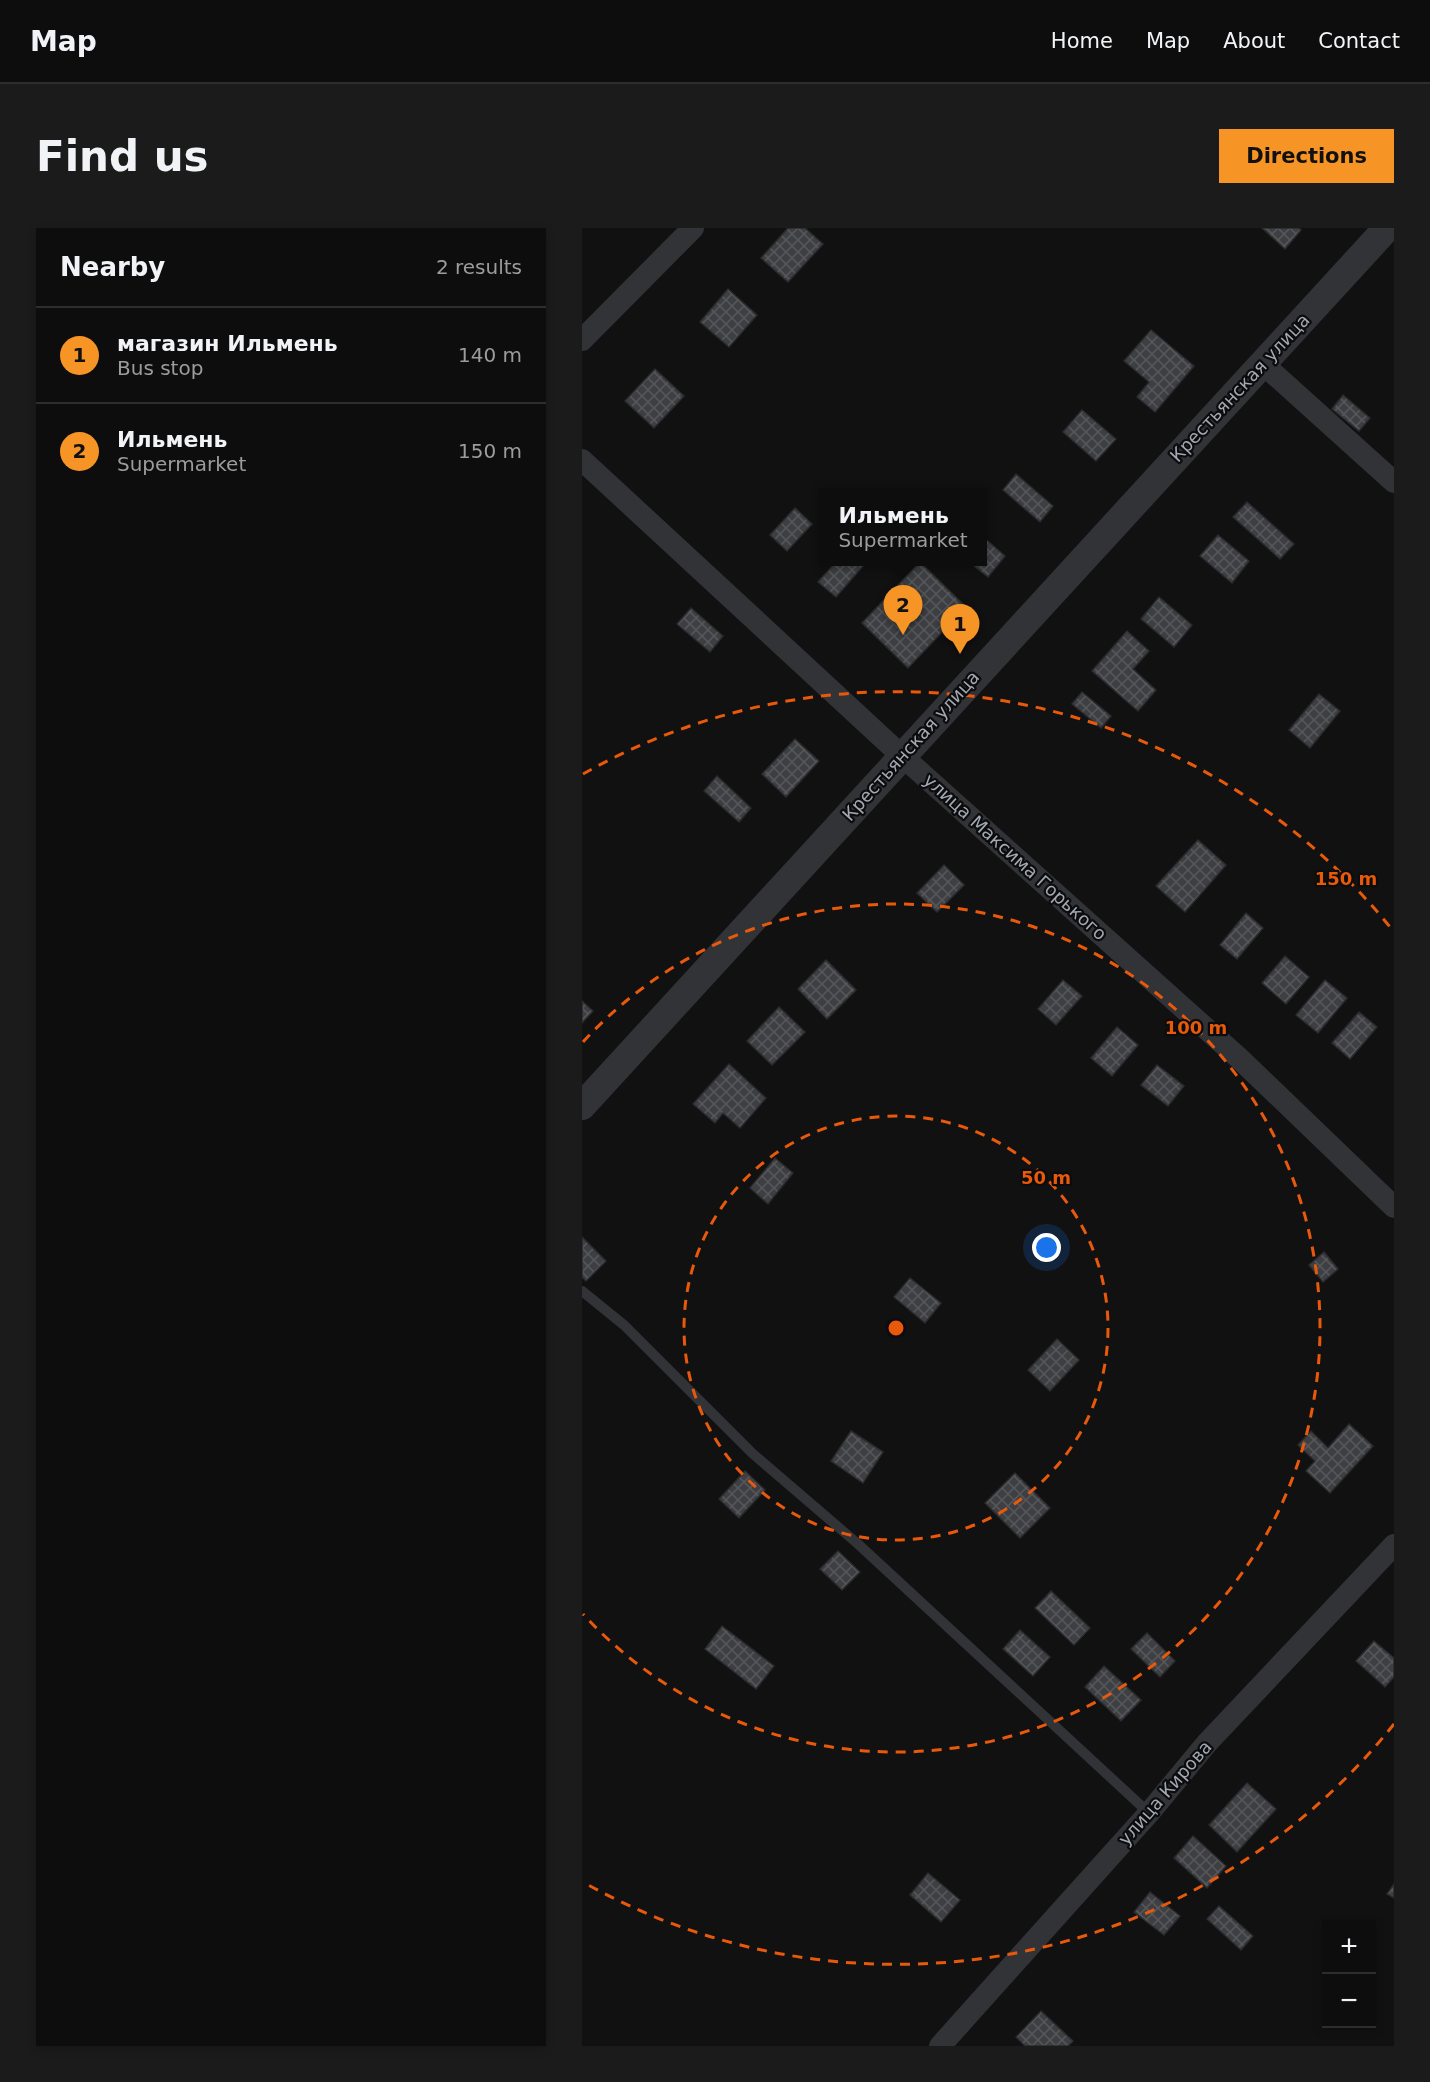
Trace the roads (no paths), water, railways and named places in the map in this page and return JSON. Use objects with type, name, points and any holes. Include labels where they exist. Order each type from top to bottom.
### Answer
[{"type":"street","points":[[582,340],[693,228]]},
{"type":"street","name":"Крестьянская улица","points":[[582,1106],[1387,228]]},
{"type":"street","points":[[1263,364],[1394,482]]},
{"type":"street","name":"улица Максима Горького","points":[[582,460],[902,756],[1240,1059],[1394,1207]]},
{"type":"street","name":"улица Кирова","points":[[940,2046],[1149,1813],[1207,1743],[1394,1545]]},
{"type":"lane","points":[[582,1291],[624,1326],[752,1453],[858,1544],[1149,1813]]},
{"type":"place","name":"Ильмень","points":[[903,635]]},
{"type":"place","name":"магазин Ильмень","points":[[960,654]]}]
